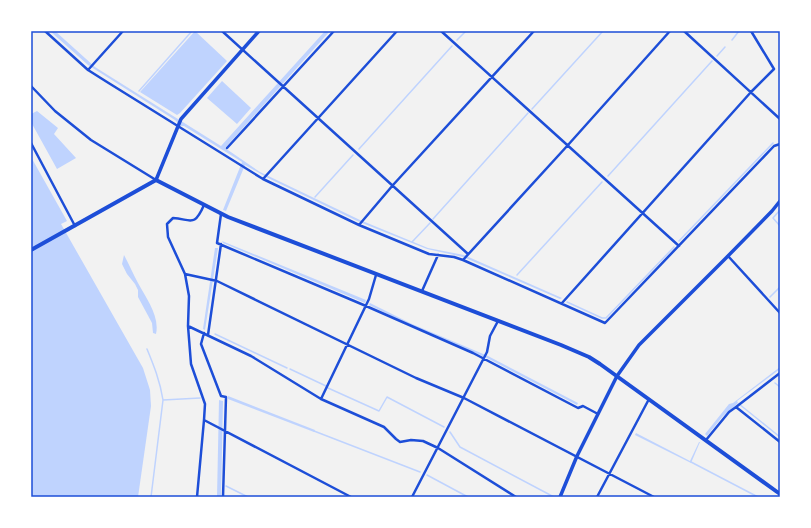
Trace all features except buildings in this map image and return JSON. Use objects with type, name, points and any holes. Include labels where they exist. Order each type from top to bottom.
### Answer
[{"type":"main road","points":[[31,250],[156,180],[221,214],[267,233],[589,357],[780,494]]},
{"type":"street","points":[[45,31],[89,69],[246,169],[429,254],[464,259],[605,323],[774,146],[779,145],[780,149]]},
{"type":"street","points":[[89,69],[124,31]]},
{"type":"street","points":[[222,31],[468,254]]},
{"type":"street","points":[[31,86],[55,111],[91,140],[156,180],[181,119],[259,31]]},
{"type":"street","points":[[227,148],[334,31]]},
{"type":"street","points":[[264,178],[397,31]]},
{"type":"street","points":[[441,31],[679,246]]},
{"type":"street","points":[[361,223],[393,185],[534,31]]},
{"type":"street","points":[[464,259],[670,31]]},
{"type":"street","points":[[684,31],[780,119]]},
{"type":"street","points":[[562,303],[751,92],[774,70],[751,31]]},
{"type":"street","points":[[31,143],[75,226]]},
{"type":"street","points":[[560,497],[577,456],[617,376],[639,345],[728,256],[780,201]]},
{"type":"street","points":[[197,497],[205,404],[190,364],[188,326],[189,296],[185,274],[168,237],[167,224],[172,218],[188,221],[193,220],[200,215],[204,205]]},
{"type":"street","points":[[221,214],[217,243],[484,358],[578,408],[583,406],[598,414]]},
{"type":"street","points":[[208,335],[221,244]]},
{"type":"street","points":[[422,292],[438,255]]},
{"type":"street","points":[[728,256],[780,313]]},
{"type":"street","points":[[185,274],[215,281],[416,378],[464,398],[654,497]]},
{"type":"street","points":[[321,399],[366,306],[376,274]]},
{"type":"street","points":[[412,497],[486,354],[490,336],[498,321]]},
{"type":"street","points":[[188,326],[251,356],[321,399],[384,427],[400,442],[411,440],[423,442],[438,448],[516,497]]},
{"type":"street","points":[[204,333],[201,344],[221,396],[226,397],[223,497]]},
{"type":"street","points":[[706,440],[729,412],[780,373]]},
{"type":"street","points":[[597,497],[649,399]]},
{"type":"street","points":[[738,406],[780,442]]},
{"type":"street","points":[[204,420],[352,497]]},
{"type":"water","points":[[50,31],[55,31],[95,67],[221,146],[325,31],[330,31],[225,148],[260,172],[360,220],[428,248],[464,255],[562,298],[560,299],[463,257],[427,249],[357,221],[268,178],[245,165],[226,211],[223,210],[242,162],[184,126],[181,126],[175,120],[88,65]]},
{"type":"water","points":[[195,31],[227,61],[177,115],[140,92]]},
{"type":"water","points":[[222,81],[251,108],[237,124],[207,98]]},
{"type":"water","points":[[37,111],[58,128],[54,134],[76,158],[57,169],[31,122],[31,114]]},
{"type":"water","points":[[31,157],[67,221],[61,224],[143,368],[150,390],[151,406],[138,497],[31,497]]},
{"type":"water","points":[[222,241],[366,300],[365,303],[223,243]]},
{"type":"water","points":[[215,248],[218,248],[205,330],[203,329]]},
{"type":"water","points":[[124,255],[154,314],[157,327],[156,334],[153,333],[152,323],[138,297],[138,290],[122,264]]},
{"type":"water","points":[[370,303],[412,324],[488,356],[578,403],[577,405],[487,358],[418,329],[369,305]]},
{"type":"water","points":[[780,367],[780,369],[737,401],[738,403],[723,416],[707,436],[705,434],[729,404],[733,403]]},
{"type":"water","points":[[228,396],[315,430],[314,432],[228,399]]},
{"type":"water","points":[[219,400],[223,401],[221,497],[217,497]]},
{"type":"water","points":[[636,433],[690,461],[700,442],[691,463],[635,435]]},
{"type":"waterway","points":[[139,91],[192,31]]},
{"type":"waterway","points":[[457,40],[466,31]]},
{"type":"waterway","points":[[532,109],[603,31]]},
{"type":"waterway","points":[[732,40],[739,31]]},
{"type":"waterway","points":[[359,149],[452,46]]},
{"type":"waterway","points":[[717,56],[725,47]]},
{"type":"waterway","points":[[608,176],[712,61]]},
{"type":"waterway","points":[[433,219],[528,113]]},
{"type":"waterway","points":[[679,241],[773,143]]},
{"type":"waterway","points":[[315,197],[353,155]]},
{"type":"waterway","points":[[517,275],[602,182]]},
{"type":"waterway","points":[[780,210],[773,218],[780,226]]},
{"type":"waterway","points":[[412,242],[430,223]]},
{"type":"waterway","points":[[567,302],[602,318],[606,318],[674,247]]},
{"type":"waterway","points":[[770,297],[780,287]]},
{"type":"waterway","points":[[215,334],[287,368]]},
{"type":"waterway","points":[[147,349],[158,380],[163,400],[151,497]]},
{"type":"waterway","points":[[290,369],[326,386]]},
{"type":"waterway","points":[[775,383],[780,387]]},
{"type":"waterway","points":[[328,388],[379,411],[387,397],[444,427]]},
{"type":"waterway","points":[[163,400],[200,398]]},
{"type":"waterway","points":[[739,404],[780,437]]},
{"type":"waterway","points":[[314,431],[420,472]]},
{"type":"waterway","points":[[450,432],[460,447],[554,497]]},
{"type":"waterway","points":[[691,462],[758,497]]},
{"type":"waterway","points":[[427,475],[468,497]]},
{"type":"waterway","points":[[226,486],[248,497]]}]
